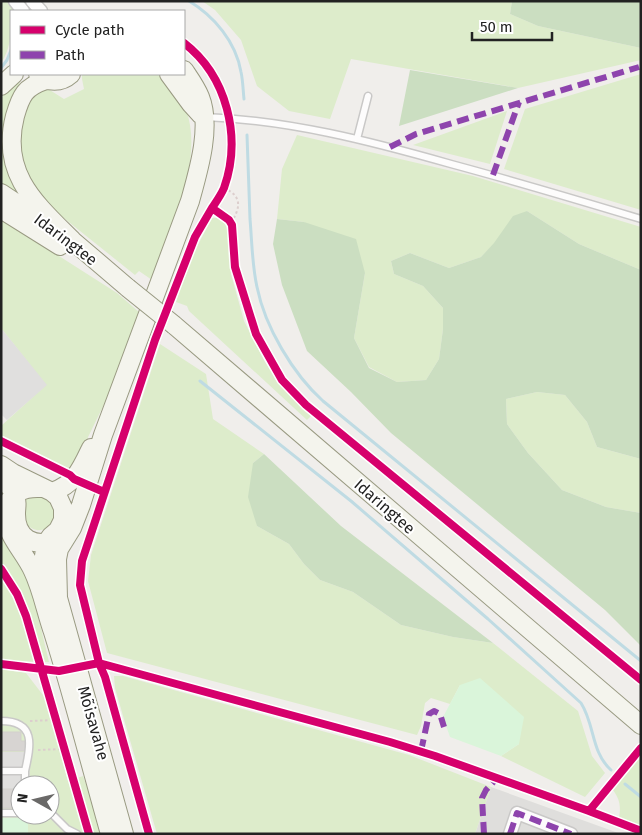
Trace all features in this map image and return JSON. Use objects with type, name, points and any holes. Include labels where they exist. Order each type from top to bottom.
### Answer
[{"type":"street","points":[[58,598],[58,549],[72,528],[81,505],[103,436],[190,201],[200,165],[204,117],[201,98],[185,71]]},
{"type":"street","points":[[1,86],[13,75]]},
{"type":"street","points":[[70,75],[62,80],[54,81],[41,77],[24,93],[13,124],[12,154],[15,170],[21,183],[43,211],[73,241]]},
{"type":"street","points":[[170,75],[191,104],[204,117]]},
{"type":"street","name":"Idaringtee","points":[[1,193],[73,241],[174,325],[641,725]]},
{"type":"street","name":"Idaringtee","points":[[1,209],[128,288]]},
{"type":"street","points":[[7,501],[30,487],[46,490],[65,488],[74,479],[94,443],[103,436]]},
{"type":"street","points":[[1,465],[58,498],[63,508],[63,520],[58,530],[46,543]]},
{"type":"street","points":[[1,480],[7,501]]},
{"type":"street","points":[[7,501],[17,504],[18,528],[26,538],[36,543],[46,543],[66,536]]},
{"type":"street","name":"Mõisavahe","points":[[7,501],[8,529],[29,564],[36,580],[57,646],[110,834]]},
{"type":"street","name":"Mõisavahe","points":[[46,543],[44,556],[58,598],[124,834]]},
{"type":"street","points":[[510,834],[518,813],[571,834]]},
{"type":"lane","points":[[356,139],[368,96]]},
{"type":"lane","points":[[204,117],[244,118],[333,133],[493,175],[641,219]]},
{"type":"lane","points":[[1,721],[18,723],[28,733],[29,750],[25,775]]},
{"type":"lane","points":[[1,771],[25,771]]},
{"type":"lane","points":[[60,822],[67,829],[77,834]]},
{"type":"path","points":[[220,196],[225,185],[237,196],[238,208],[231,222]]},
{"type":"path","points":[[223,216],[231,222],[234,231]]},
{"type":"path","points":[[18,723],[56,724],[52,712]]},
{"type":"path","points":[[29,750],[62,746],[66,759]]},
{"type":"shaded area","points":[[1,328],[47,385],[7,420],[1,414]]},
{"type":"shaded area","points":[[1,752],[29,752],[30,775],[10,775],[10,789],[1,789]]},
{"type":"shaded area","points":[[491,787],[621,834],[475,834]]},
{"type":"green space","points":[[1,1],[9,1],[16,10],[10,10],[9,45],[1,63]]},
{"type":"green space","points":[[202,1],[512,1],[510,14],[538,26],[641,48],[641,60],[518,88],[351,59],[330,119],[289,111],[257,86],[241,40],[215,10]]},
{"type":"green space","points":[[512,1],[641,1],[641,48],[538,26],[510,14]]},
{"type":"green space","points":[[410,70],[518,88],[399,126]]},
{"type":"green space","points":[[641,74],[641,210],[504,169],[525,109]]},
{"type":"green space","points":[[21,75],[17,96],[20,195],[1,183],[1,98]]},
{"type":"green space","points":[[82,75],[160,75],[178,95],[186,110],[191,129],[188,173],[175,219],[152,280],[139,271],[135,275],[50,207],[32,187],[18,150],[22,114],[34,92],[45,87],[64,99],[84,89]]},
{"type":"green space","points":[[507,111],[490,164],[413,145]]},
{"type":"green space","points":[[297,135],[473,176],[641,227],[641,270],[579,244],[527,211],[481,257],[449,268],[410,253],[391,261],[394,274],[423,286],[443,308],[443,329],[439,359],[426,380],[397,382],[369,367],[354,338],[365,273],[304,222],[277,219],[282,169]]},
{"type":"green space","points":[[527,211],[579,244],[641,270],[641,459],[597,447],[587,422],[565,395],[537,392],[506,399],[507,424],[528,453],[562,490],[606,507],[641,513],[641,646],[605,610],[391,433],[307,351],[282,285],[273,244],[277,219],[304,222],[356,239],[365,273],[354,338],[369,368],[397,382],[426,380],[439,359],[443,329],[443,308],[423,286],[394,274],[391,261],[410,253],[449,268],[481,257],[494,243],[513,216]]},
{"type":"green space","points":[[212,218],[218,218],[225,224],[229,233],[231,274],[244,321],[265,362],[279,383],[311,416],[307,420],[189,311],[187,306],[176,302],[190,260]]},
{"type":"green space","points":[[1,219],[117,293],[139,312],[113,386],[71,472],[1,437],[1,426],[46,385],[1,328]]},
{"type":"green space","points":[[160,344],[206,374],[213,419],[264,454],[253,463],[257,526],[289,544],[304,564],[320,580],[353,592],[401,625],[453,637],[493,643],[578,711],[592,756],[605,773],[585,797],[501,756],[519,744],[460,685],[450,704],[431,698],[425,703],[421,726],[417,735],[107,653],[88,581],[91,555]]},
{"type":"green space","points":[[537,392],[565,395],[587,422],[597,447],[641,459],[641,513],[606,507],[562,490],[528,453],[507,424],[506,399]]},
{"type":"green space","points":[[264,454],[341,526],[493,643],[453,637],[401,625],[353,592],[320,580],[304,564],[289,544],[257,526],[248,497],[253,463]]},
{"type":"green space","points":[[38,495],[48,501],[54,508],[55,516],[48,528],[41,530],[33,529],[25,523],[23,498]]},
{"type":"green space","points":[[1,530],[28,574],[49,662],[1,661]]},
{"type":"green space","points":[[1,669],[26,673],[46,699],[68,781],[83,776],[104,834],[1,834]]},
{"type":"green space","points":[[114,676],[123,676],[409,755],[491,787],[475,834],[157,834],[115,688]]},
{"type":"green space","points":[[480,678],[524,717],[519,744],[501,756],[450,737],[443,717],[460,685]]},
{"type":"green space","points":[[641,756],[641,827],[619,818],[619,803],[613,790]]},
{"type":"green space","points":[[1,818],[10,818],[10,825],[28,825],[28,834],[1,834]]},
{"type":"building","points":[[1,732],[21,732],[21,741],[25,741],[26,751],[1,751]]},
{"type":"building","points":[[1,789],[10,789],[10,808],[1,808]]},
{"type":"waterway","points":[[189,1],[207,14],[229,40],[238,61],[244,99]]},
{"type":"waterway","points":[[1,68],[10,52]]},
{"type":"waterway","points":[[247,135],[250,219],[257,287],[273,334],[291,364],[323,401],[641,661]]},
{"type":"waterway","points":[[200,381],[351,501],[488,619],[581,703],[589,720],[596,747],[611,770]]},
{"type":"waterway","points":[[625,784],[641,797]]},
{"type":"marked path","points":[[390,147],[416,134],[639,67]]},
{"type":"marked path","points":[[493,175],[519,102]]},
{"type":"marked path","points":[[421,751],[429,714],[434,711],[440,714],[444,727]]},
{"type":"marked path","points":[[484,834],[482,798],[486,790],[497,778]]},
{"type":"marked path","points":[[510,834],[517,813],[571,834]]},
{"type":"cycle path","points":[[185,44],[211,72],[227,109],[231,128],[229,168],[224,188],[212,208],[229,220],[232,225],[235,267],[256,334],[282,380],[306,405],[641,680]]},
{"type":"cycle path","points":[[212,208],[195,237],[155,340],[82,561],[80,585],[99,663],[390,742],[435,756],[641,831]]},
{"type":"cycle path","points":[[1,441],[70,475],[74,479],[104,492]]},
{"type":"cycle path","points":[[1,569],[17,594],[26,616],[89,834]]},
{"type":"cycle path","points":[[1,664],[59,671],[99,663],[105,677],[149,834]]},
{"type":"cycle path","points":[[589,811],[641,748]]}]
